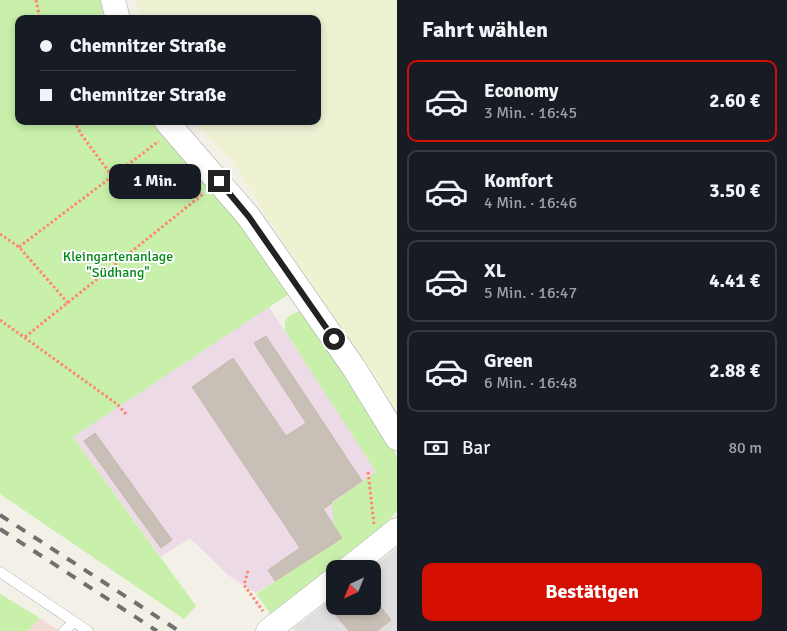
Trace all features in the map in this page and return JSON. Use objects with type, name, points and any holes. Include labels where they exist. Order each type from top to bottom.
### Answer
[{"type":"street","points":[[113,0],[117,15]]},
{"type":"street","points":[[170,126],[249,217],[354,368],[397,438]]},
{"type":"street","points":[[359,560],[390,536]]},
{"type":"street","points":[[272,628],[326,586]]},
{"type":"lane","points":[[0,572],[88,631]]},
{"type":"lane","points":[[64,631],[74,622]]},
{"type":"path","points":[[36,0],[39,15]]},
{"type":"path","points":[[76,125],[112,176]]},
{"type":"path","points":[[19,247],[112,176],[170,126]]},
{"type":"path","points":[[25,337],[219,181]]},
{"type":"path","points":[[0,234],[19,247],[68,303]]},
{"type":"path","points":[[0,320],[117,404],[127,415]]},
{"type":"path","points":[[368,472],[375,531],[390,536]]},
{"type":"path","points":[[248,571],[244,585],[272,628]]},
{"type":"shaded area","points":[[269,307],[377,472],[342,538],[256,593],[228,575],[190,538],[161,557],[73,437]]},
{"type":"shaded area","points":[[397,548],[397,631],[295,631],[293,629],[326,603],[326,615],[381,615],[381,560]]},
{"type":"shaded area","points":[[40,618],[59,631],[28,631]]},
{"type":"green space","name":"Kleingartenanlage \"Südhang\"","points":[[0,0],[101,0],[103,15],[15,15],[15,125],[155,125],[234,213],[289,294],[73,437],[196,606],[184,619],[0,494]]},
{"type":"green space","points":[[135,0],[397,0],[397,422],[232,161],[196,125],[321,125],[321,15],[141,15]]},
{"type":"green space","points":[[299,311],[305,314],[357,390],[394,449],[397,458],[397,511],[383,527],[342,560],[326,560],[326,573],[272,616],[256,594],[341,538],[334,526],[332,503],[376,472],[285,331],[285,321],[289,316]]},
{"type":"green space","points":[[0,594],[40,618],[28,631],[0,631]]},
{"type":"building","points":[[266,336],[362,481],[323,509],[342,538],[275,581],[268,570],[300,548],[192,387],[233,358],[286,436],[306,423],[254,343]]},
{"type":"building","points":[[95,433],[172,540],[161,548],[84,441]]},
{"type":"building","points":[[381,607],[391,620],[377,631],[349,631],[336,615],[381,615]]},
{"type":"railway","points":[[0,515],[179,631]]},
{"type":"railway","points":[[0,529],[157,631]]},
{"type":"route","points":[[219,181],[249,217],[334,339]]}]
